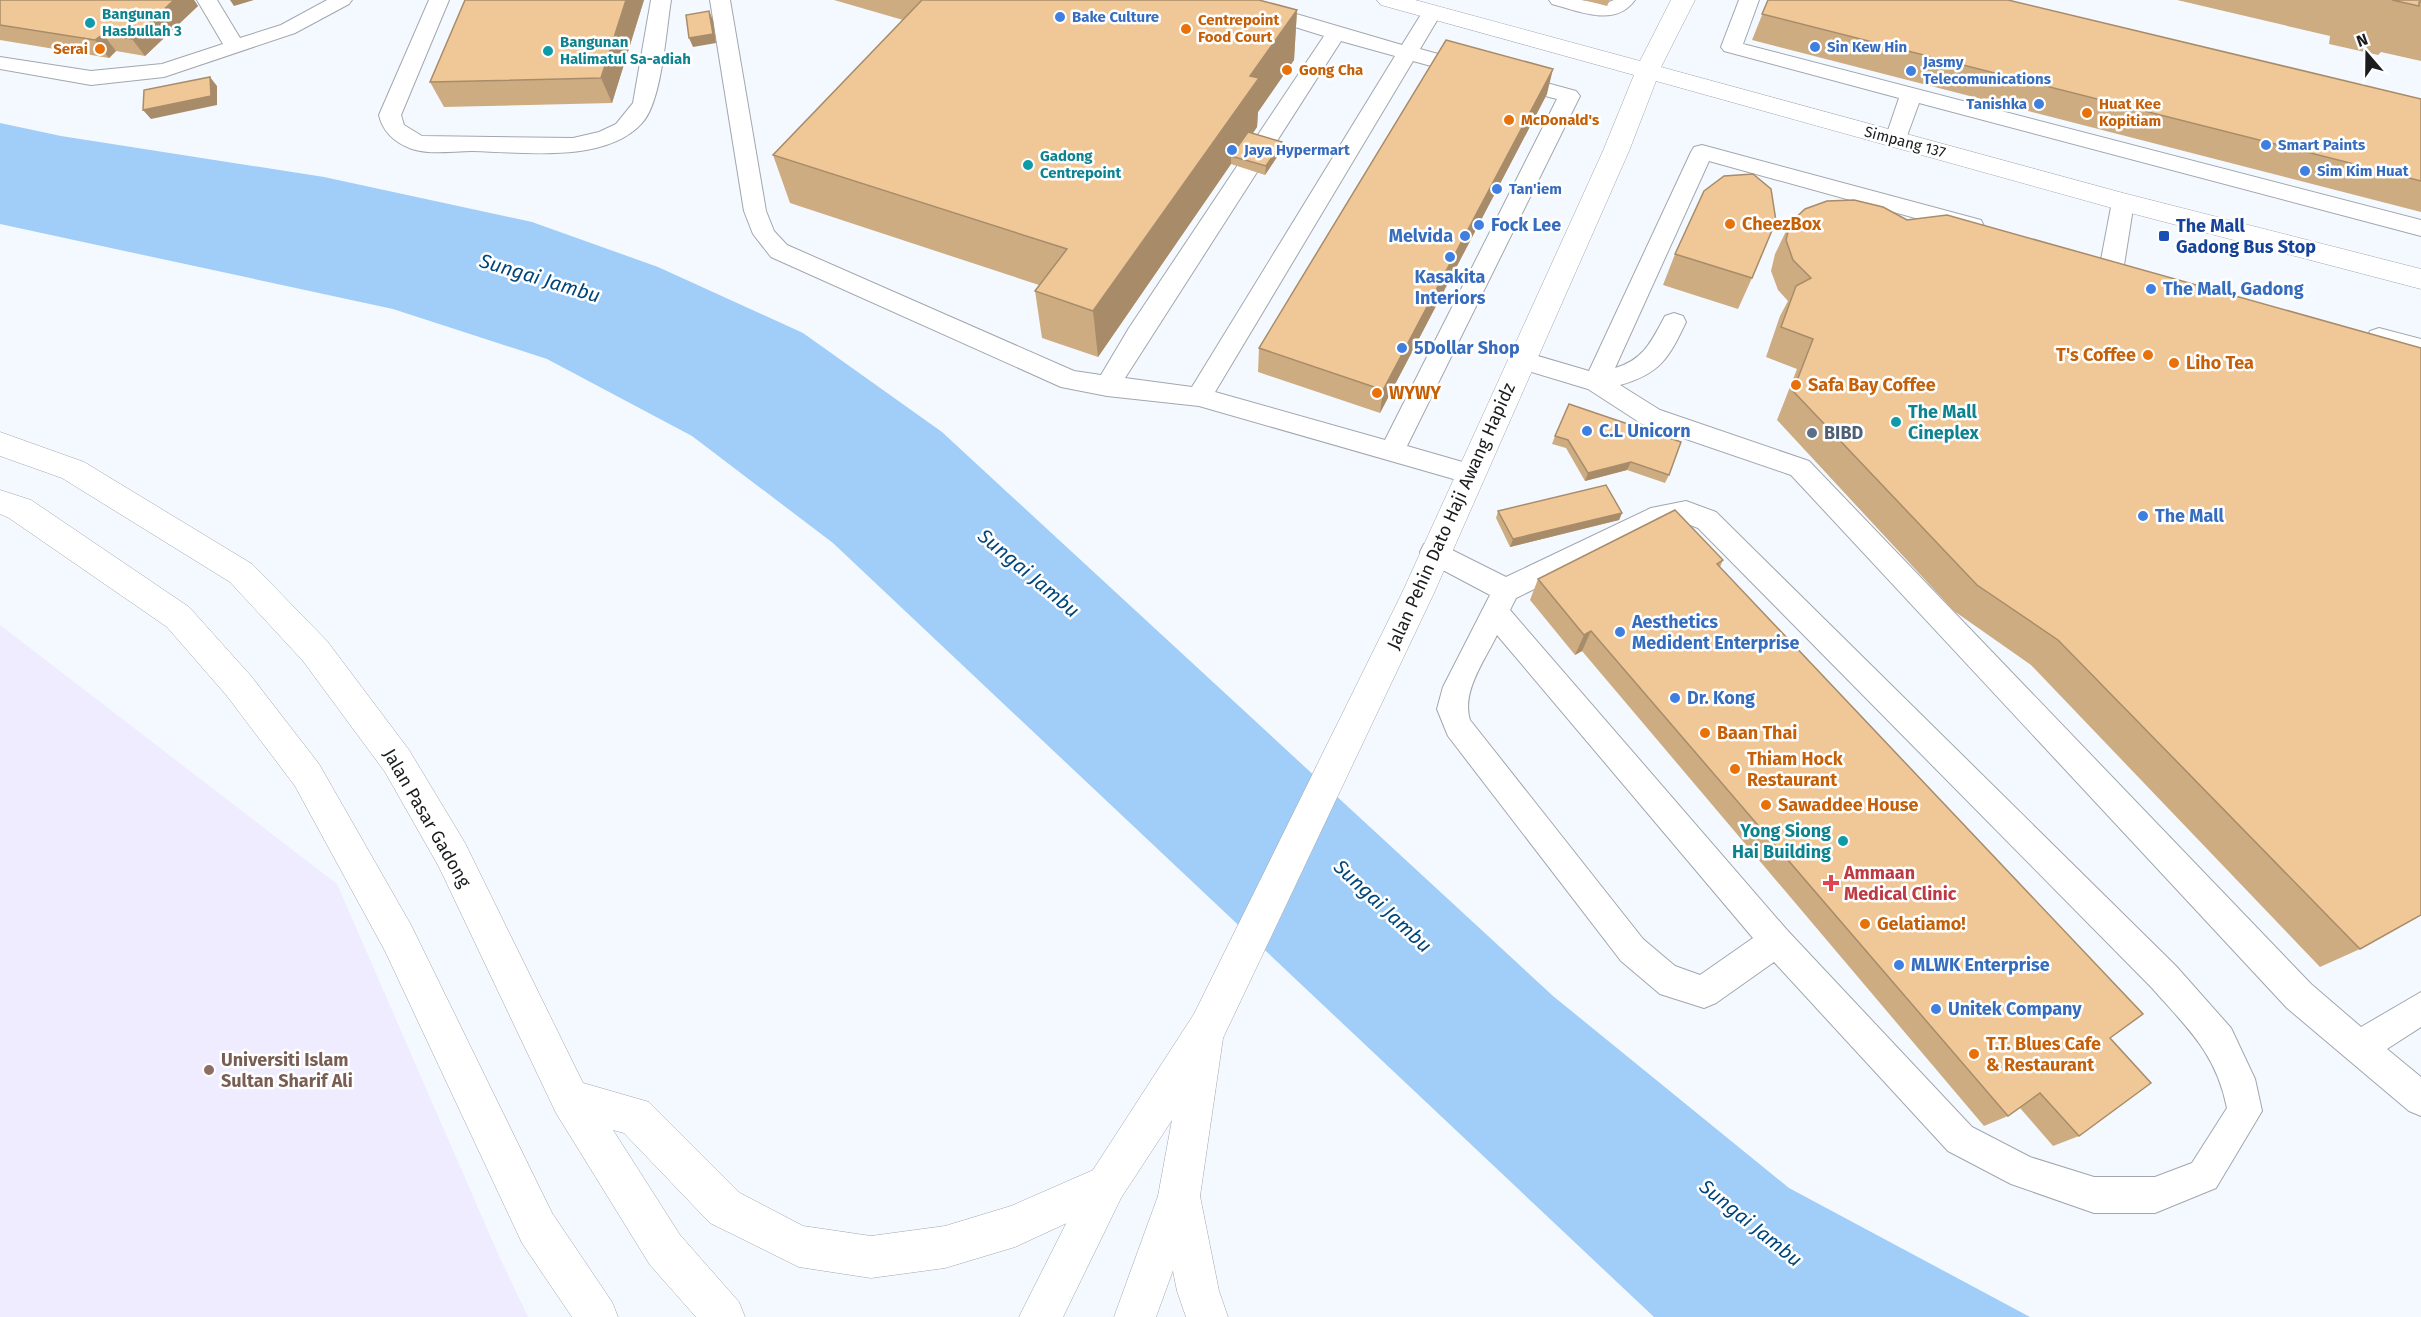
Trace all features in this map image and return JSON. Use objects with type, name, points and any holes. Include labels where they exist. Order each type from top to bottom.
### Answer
[{"type":"street","name":"Simpang 137","points":[[1389,0],[2123,202],[2421,279]]},
{"type":"street","name":"Jalan Pehin Dato Haji Awang Hapidz","points":[[1040,1317],[1107,1184],[1208,1028],[1418,592],[1616,151],[1647,72],[1683,0]]},
{"type":"street","name":"Jalan Pasar Gadong","points":[[0,444],[73,470],[241,573],[315,651],[397,761],[452,855],[570,1099],[665,1250],[724,1317]]},
{"type":"street","points":[[0,502],[20,509],[178,617],[239,686],[307,775],[398,938],[537,1228],[597,1317]]},
{"type":"street","name":"Jalan Pehin Dato Haji Awang Hapidz","points":[[1135,1317],[1179,1196],[1208,1028]]},
{"type":"street","points":[[570,1099],[635,1116],[725,1208],[799,1246],[871,1257],[945,1247],[1015,1226],[1107,1184]]},
{"type":"street","points":[[1179,1196],[1198,1291],[1207,1317]]},
{"type":"lane","points":[[207,0],[236,48]]},
{"type":"lane","points":[[0,63],[91,78],[164,70],[288,29],[342,0]]},
{"type":"lane","points":[[439,0],[390,115],[392,126],[400,134],[420,144],[573,145],[605,138],[624,129],[637,116],[645,103],[661,0]]},
{"type":"lane","points":[[720,0],[755,211],[764,234],[779,251],[1070,380],[1107,387],[1199,397],[1471,474]]},
{"type":"lane","points":[[1228,0],[1336,33],[1569,96],[1392,451]]},
{"type":"lane","points":[[1559,0],[1606,12],[1622,5],[1625,0]]},
{"type":"lane","points":[[1749,0],[1731,47],[2421,228]]},
{"type":"lane","points":[[1199,397],[1432,12]]},
{"type":"lane","points":[[1107,387],[1138,334],[1336,33]]},
{"type":"lane","points":[[1896,139],[1911,95]]},
{"type":"lane","points":[[1596,382],[1702,152],[1999,234]]},
{"type":"lane","points":[[2112,265],[2123,202]]},
{"type":"lane","points":[[1596,382],[1648,366],[1658,355],[1674,322]]},
{"type":"lane","points":[[2352,329],[2421,348]]},
{"type":"lane","points":[[1521,360],[1596,382],[1651,417],[1800,468],[2291,988],[2421,1100]]},
{"type":"lane","points":[[1434,552],[1501,602],[1776,941],[1960,1139],[2023,1172],[2094,1195],[2155,1195],[2204,1176],[2245,1111],[2238,1079],[2219,1040],[2164,977],[1707,520],[1686,512],[1660,516],[1501,602],[1457,687],[1452,709],[1458,727],[1632,950],[1656,973],[1680,988],[1704,992],[1776,941]]},
{"type":"lane","points":[[2358,1048],[2421,1008]]},
{"type":"shaded area","name":"Universiti Islam Sultan Sharif Ali","points":[[0,625],[337,884],[499,1256],[528,1317],[0,1317]]},
{"type":"water","name":"Sungai Jambu","points":[[0,123],[61,136],[324,177],[532,222],[658,267],[803,333],[942,432],[1553,996],[1789,1188],[2030,1317],[1654,1317],[833,543],[692,436],[547,359],[393,309],[0,224]]},
{"type":"building","points":[[0,0],[174,0],[132,39],[103,34],[95,40],[0,25]]},
{"type":"building","name":"Bangunan Halimatul Sa-adiah","points":[[465,0],[626,0],[601,78],[430,82]]},
{"type":"building","name":"Gadong Centrepoint","points":[[922,0],[1259,0],[1297,10],[1250,76],[1259,78],[1093,311],[1035,291],[1067,249],[773,155]]},
{"type":"building","points":[[1768,0],[2008,0],[2421,99],[2421,181],[1762,14]]},
{"type":"building","points":[[2392,0],[2421,0],[2421,2],[2419,6]]},
{"type":"building","points":[[709,11],[713,34],[689,38],[686,15]]},
{"type":"building","points":[[1446,40],[1553,69],[1383,390],[1259,348]]},
{"type":"building","points":[[210,77],[211,96],[143,110],[144,90]]},
{"type":"building","points":[[1248,132],[1282,142],[1266,166],[1231,156]]},
{"type":"building","points":[[1753,174],[1771,189],[1776,221],[1752,278],[1675,254],[1704,191],[1724,176]]},
{"type":"building","name":"The Mall","points":[[1854,200],[1883,207],[1907,220],[1947,215],[2421,348],[2421,915],[2360,949],[2058,640],[1977,585],[1793,391],[1813,339],[1781,327],[1796,286],[1811,278],[1793,260],[1786,240],[1790,223],[1805,209],[1827,201]]},
{"type":"building","points":[[1569,404],[1681,442],[1669,475],[1631,462],[1588,473],[1568,440],[1555,436]]},
{"type":"building","points":[[1606,485],[1622,513],[1513,539],[1498,511]]},
{"type":"building","name":"Yong Siong Hai Building","points":[[1675,510],[1723,560],[1717,564],[2143,1014],[2110,1038],[2151,1083],[2079,1136],[2040,1093],[2008,1116],[1591,631],[1584,635],[1538,579]]},
{"type":"place","name":"Bake Culture","points":[[1060,17]]},
{"type":"place","name":"Bangunan Hasbullah 3","points":[[90,23]]},
{"type":"place","name":"Centrepoint Food Court","points":[[1186,29]]},
{"type":"place","name":"Sin Kew Hin","points":[[1815,47]]},
{"type":"place","name":"Serai","points":[[100,49]]},
{"type":"place","name":"Bangunan Halimatul Sa-adiah","points":[[548,51]]},
{"type":"place","name":"Gong Cha","points":[[1287,70]]},
{"type":"place","name":"Jasmy Telecomunications","points":[[1911,71]]},
{"type":"place","name":"Tanishka","points":[[2039,104]]},
{"type":"place","name":"Huat Kee Kopitiam","points":[[2087,113]]},
{"type":"place","name":"McDonald's","points":[[1509,120]]},
{"type":"place","name":"Smart Paints","points":[[2266,145]]},
{"type":"place","name":"Jaya Hypermart","points":[[1232,150]]},
{"type":"place","name":"Gadong Centrepoint","points":[[1028,165]]},
{"type":"place","name":"Sim Kim Huat","points":[[2305,171]]},
{"type":"place","name":"Tan'iem","points":[[1497,189]]},
{"type":"place","name":"CheezBox","points":[[1730,224]]},
{"type":"place","name":"Fock Lee","points":[[1479,225]]},
{"type":"place","name":"Melvida","points":[[1465,236]]},
{"type":"place","name":"The Mall Gadong Bus Stop","points":[[2164,236]]},
{"type":"place","name":"Kasakita Interiors","points":[[1450,257]]},
{"type":"place","name":"The Mall, Gadong","points":[[2151,289]]},
{"type":"place","name":"5Dollar Shop","points":[[1402,348]]},
{"type":"place","name":"T's Coffee","points":[[2148,355]]},
{"type":"place","name":"Liho Tea","points":[[2174,363]]},
{"type":"place","name":"Safa Bay Coffee","points":[[1796,385]]},
{"type":"place","name":"WYWY","points":[[1377,393]]},
{"type":"place","name":"The Mall Cineplex","points":[[1896,422]]},
{"type":"place","name":"C.L Unicorn","points":[[1587,431]]},
{"type":"place","name":"BIBD","points":[[1812,433]]},
{"type":"place","name":"The Mall","points":[[2143,516]]},
{"type":"place","name":"Aesthetics Medident Enterprise","points":[[1620,632]]},
{"type":"place","name":"Dr. Kong","points":[[1675,698]]},
{"type":"place","name":"Baan Thai","points":[[1705,733]]},
{"type":"place","name":"Thiam Hock Restaurant","points":[[1735,769]]},
{"type":"place","name":"Sawaddee House","points":[[1766,805]]},
{"type":"place","name":"Yong Siong Hai Building","points":[[1843,841]]},
{"type":"place","name":"Ammaan Medical Clinic","points":[[1831,883]]},
{"type":"place","name":"Gelatiamo!","points":[[1865,924]]},
{"type":"place","name":"MLWK Enterprise","points":[[1899,965]]},
{"type":"place","name":"Unitek Company","points":[[1936,1009]]},
{"type":"place","name":"T.T. Blues Cafe & Restaurant","points":[[1974,1054]]},
{"type":"place","name":"Universiti Islam Sultan Sharif Ali","points":[[209,1070]]}]
